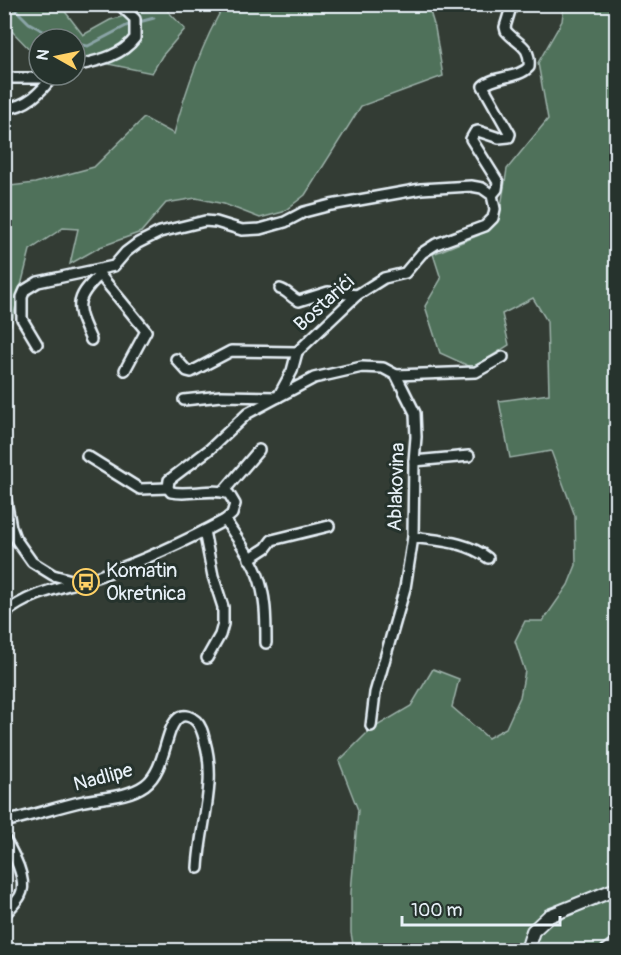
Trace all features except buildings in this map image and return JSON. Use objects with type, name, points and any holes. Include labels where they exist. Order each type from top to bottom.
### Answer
[{"type":"main road","points":[[527,951],[533,931],[549,916],[616,890]]},
{"type":"street","points":[[87,63],[112,56],[125,49],[135,38],[136,23],[119,4]]},
{"type":"street","points":[[37,344],[22,319],[21,308],[25,290],[38,282],[98,273],[114,266],[126,252],[138,243],[160,232],[196,223],[216,222],[242,230],[260,229],[285,222],[304,212],[421,189],[471,186],[482,188],[492,195],[497,189],[498,182],[472,142],[472,136],[475,132],[482,131],[504,139],[510,134],[483,86],[485,83],[525,72],[530,67],[530,55],[527,49],[504,27],[512,4]]},
{"type":"street","points":[[4,78],[27,78]]},
{"type":"street","points":[[4,110],[23,105],[40,93],[44,87]]},
{"type":"street","name":"Bostarići","points":[[278,397],[292,371],[297,352],[357,295],[384,278],[405,273],[422,253],[436,244],[484,226],[493,218],[495,209],[492,195]]},
{"type":"street","points":[[92,340],[79,313],[79,304],[84,290],[98,273]]},
{"type":"street","points":[[98,273],[146,331],[125,370]]},
{"type":"street","points":[[280,289],[285,290],[299,301],[328,292],[357,295]]},
{"type":"street","points":[[176,359],[191,372],[231,351],[297,352]]},
{"type":"street","points":[[4,614],[43,591],[100,576],[144,559],[225,520],[232,514],[235,504],[233,497],[224,492],[171,492],[167,484],[172,476],[210,450],[248,412],[314,378],[362,367],[383,368],[396,375],[476,372],[503,357]]},
{"type":"street","name":"Ablakovina","points":[[371,726],[375,693],[405,588],[413,537],[415,413],[396,375]]},
{"type":"street","points":[[184,400],[221,396],[278,397]]},
{"type":"street","points":[[224,492],[258,450]]},
{"type":"street","points":[[87,456],[140,489],[168,488]]},
{"type":"street","points":[[414,461],[469,456]]},
{"type":"street","points":[[4,490],[15,538],[32,562],[53,575],[78,581]]},
{"type":"street","points":[[225,520],[256,571],[263,589],[266,643]]},
{"type":"street","points":[[249,559],[266,548],[272,540],[329,526]]},
{"type":"street","points":[[204,531],[213,576],[223,607],[223,624],[220,635],[207,658]]},
{"type":"street","points":[[413,537],[461,544],[475,549],[488,558]]},
{"type":"street","name":"Nadlipe","points":[[4,822],[86,801],[133,792],[146,784],[160,769],[165,746],[176,721],[181,716],[186,716],[193,718],[201,725],[208,751],[210,772],[209,797],[198,868]]},
{"type":"street","points":[[4,838],[19,867],[22,881],[20,897],[4,915]]},
{"type":"street","points":[[606,951],[616,942]]},
{"type":"green space","points":[[4,5],[60,5],[77,27],[27,27],[27,47],[5,24]]},
{"type":"green space","points":[[162,5],[185,29],[162,56],[152,73],[87,61],[87,33],[110,20]]},
{"type":"green space","points":[[224,5],[428,5],[435,28],[443,76],[361,106],[305,195],[283,212],[260,218],[224,204],[196,198],[166,203],[141,232],[100,247],[70,264],[78,229],[63,228],[30,250],[11,325],[4,315],[4,171],[10,186],[35,183],[94,167],[144,118],[174,134],[195,68]]},
{"type":"green space","points":[[564,5],[616,5],[616,950],[354,950],[351,933],[351,892],[358,810],[339,761],[370,730],[411,706],[433,669],[459,679],[452,707],[488,738],[506,728],[520,697],[525,671],[515,641],[525,621],[543,621],[568,585],[576,565],[575,516],[551,451],[510,458],[499,401],[549,394],[547,321],[533,298],[502,314],[509,345],[473,368],[440,353],[425,306],[441,279],[433,254],[479,235],[500,213],[507,169],[548,119],[538,63],[562,21]]},
{"type":"waterway","points":[[10,4],[36,27]]},
{"type":"waterway","points":[[87,46],[128,25],[154,18]]},
{"type":"place","name":"Komatin Okretnica","points":[[86,582]]}]
